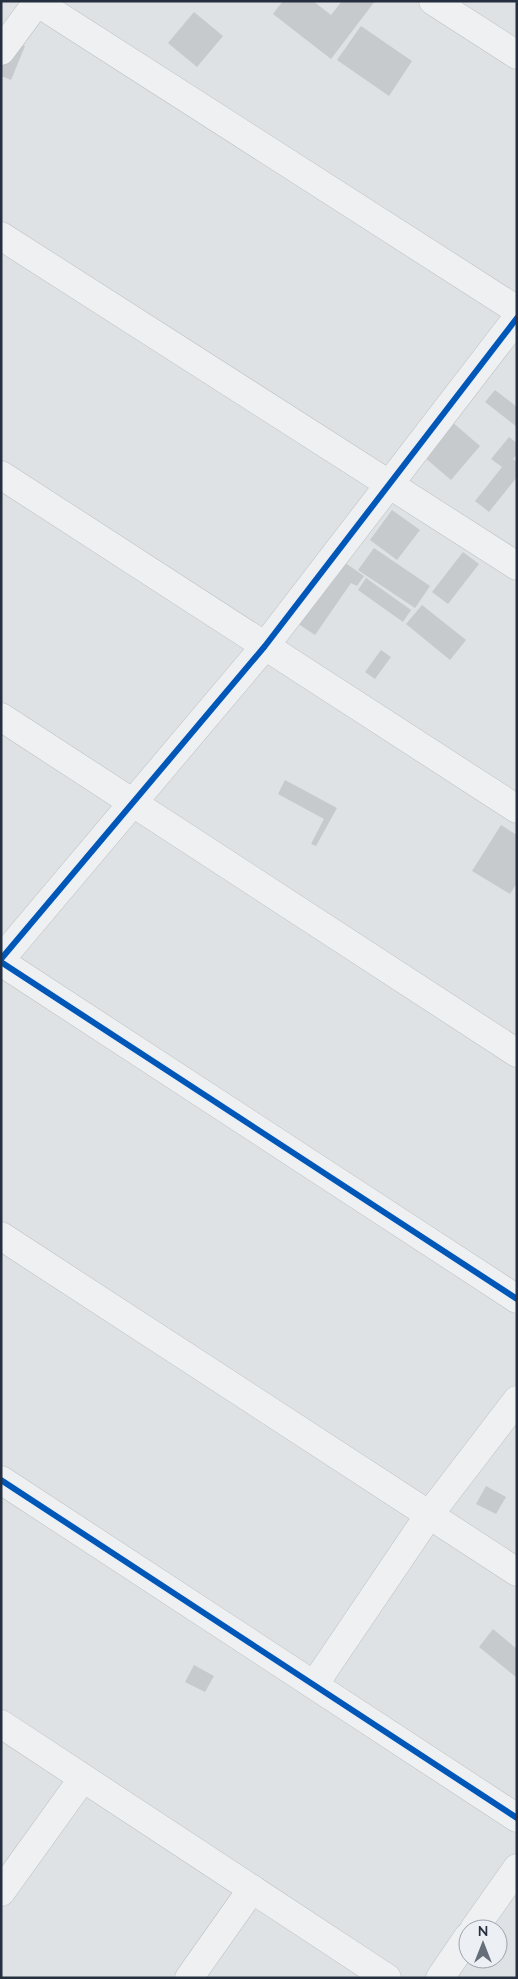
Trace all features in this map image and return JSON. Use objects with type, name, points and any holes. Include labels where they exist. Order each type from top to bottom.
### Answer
[{"type":"street","points":[[433,1],[517,55]]},
{"type":"street","points":[[1,51],[37,2],[517,310]]},
{"type":"street","points":[[1,236],[517,566]]},
{"type":"street","points":[[517,318],[265,646],[1,960],[517,1299]]},
{"type":"street","points":[[1,475],[517,809]]},
{"type":"street","points":[[1,717],[517,1053]]},
{"type":"street","points":[[1,1236],[517,1572]]},
{"type":"street","points":[[314,1685],[429,1515],[517,1400]]},
{"type":"street","points":[[4,1487],[314,1685],[517,1818]]},
{"type":"street","points":[[1,1724],[387,1978]]},
{"type":"street","points":[[1,1892],[83,1778]]},
{"type":"street","points":[[481,1919],[517,1868]]},
{"type":"street","points":[[189,1978],[252,1889]]},
{"type":"street","points":[[440,1978],[458,1952]]},
{"type":"building","points":[[283,1],[313,1],[331,15],[342,1],[375,1],[331,59],[273,14]]},
{"type":"building","points":[[194,12],[223,36],[197,67],[168,43]]},
{"type":"building","points":[[361,26],[412,61],[389,96],[337,60]]},
{"type":"building","points":[[10,41],[25,46],[11,80],[1,76],[1,62]]},
{"type":"building","points":[[495,390],[517,407],[517,427],[485,402]]},
{"type":"building","points":[[452,422],[480,446],[451,480],[423,456]]},
{"type":"building","points":[[509,437],[517,443],[517,454],[513,459],[517,462],[517,477],[489,512],[475,501],[502,467],[491,459]]},
{"type":"building","points":[[392,510],[420,530],[397,560],[370,540]]},
{"type":"building","points":[[374,548],[430,586],[415,608],[358,570]]},
{"type":"building","points":[[463,552],[479,564],[448,604],[432,592]]},
{"type":"building","points":[[341,560],[364,576],[357,586],[351,583],[315,635],[297,623]]},
{"type":"building","points":[[366,578],[411,610],[403,622],[358,590]]},
{"type":"building","points":[[422,605],[466,640],[450,660],[406,624]]},
{"type":"building","points":[[381,650],[391,657],[375,679],[365,672]]},
{"type":"building","points":[[285,780],[337,808],[316,846],[311,844],[324,819],[278,794]]},
{"type":"building","points":[[501,825],[517,835],[517,883],[510,894],[472,871]]},
{"type":"building","points":[[486,1486],[506,1497],[496,1514],[476,1504]]},
{"type":"building","points":[[493,1629],[517,1649],[517,1678],[479,1647]]},
{"type":"building","points":[[194,1665],[214,1676],[205,1692],[185,1682]]},
{"type":"cycle path","points":[[1,959],[265,646],[517,318]]},
{"type":"cycle path","points":[[1,962],[517,1299]]},
{"type":"cycle path","points":[[1,1480],[517,1818]]}]
